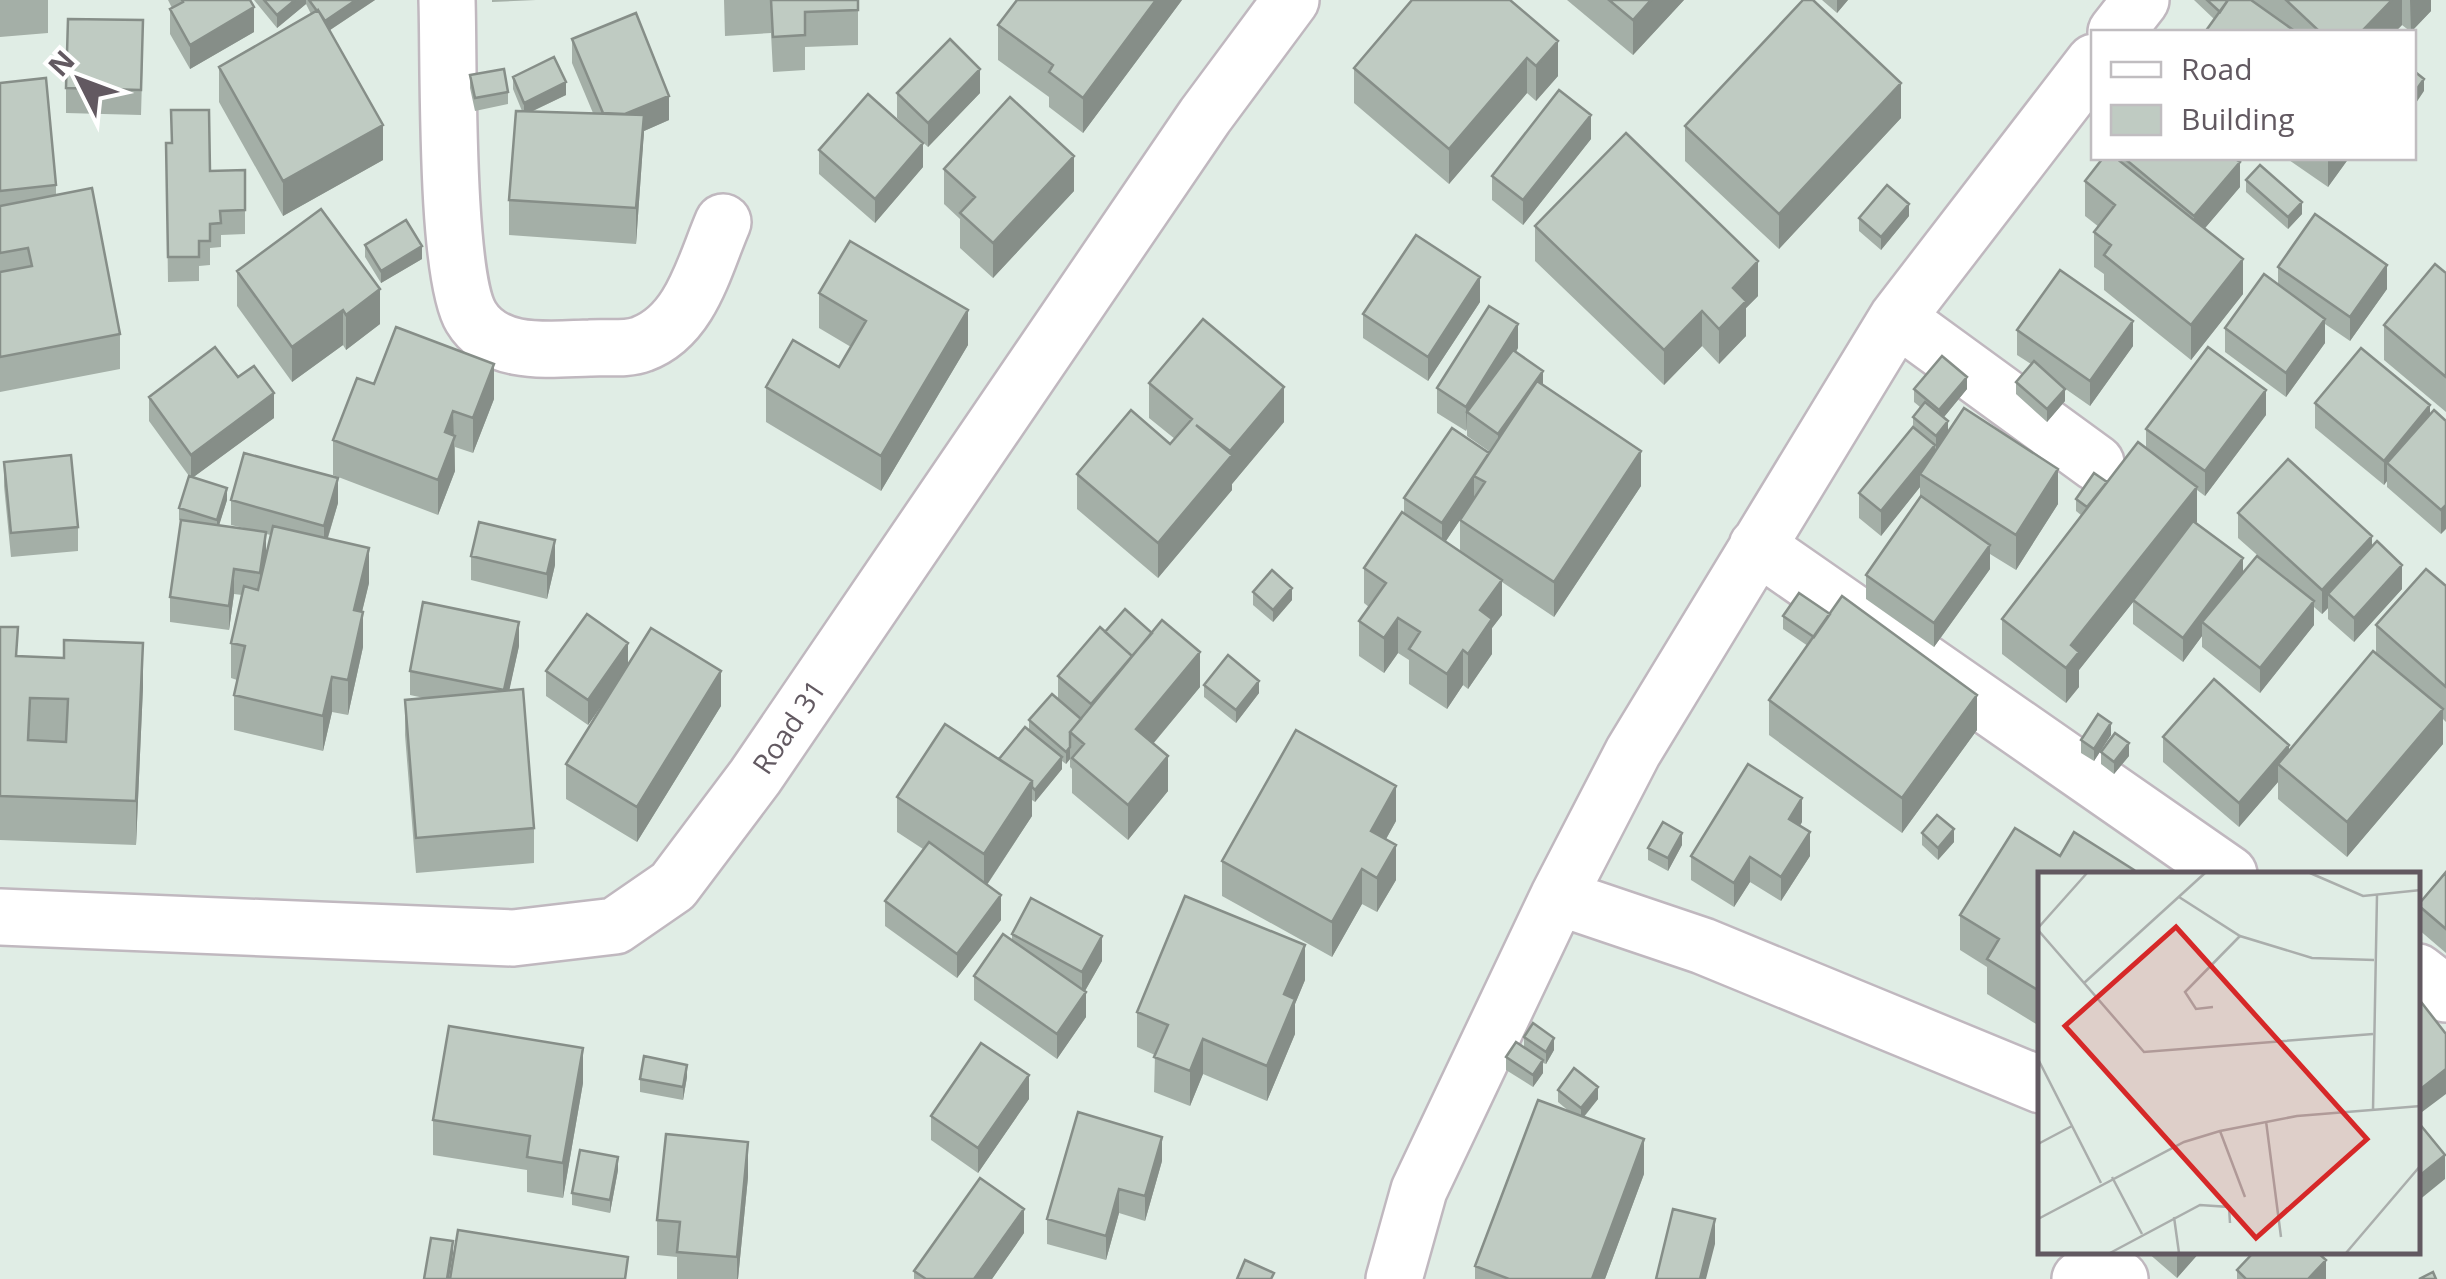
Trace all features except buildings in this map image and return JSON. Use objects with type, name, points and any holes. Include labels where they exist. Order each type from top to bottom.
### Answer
[{"type":"street","points":[[446,0],[457,273],[471,318],[498,340],[527,350],[639,346],[670,330],[688,304],[723,222]]},
{"type":"street","name":"Road 31","points":[[0,917],[513,938],[615,926],[673,886],[755,777],[1204,116],[1291,0]]},
{"type":"street","points":[[2118,30],[2141,0]]},
{"type":"street","points":[[1394,1279],[1419,1190],[1558,896],[1633,752],[1897,318],[2091,66]]},
{"type":"street","points":[[1897,318],[2096,463]]},
{"type":"street","points":[[1756,546],[2227,872]]},
{"type":"street","points":[[1558,896],[1704,946],[2038,1084]]},
{"type":"street","points":[[2421,974],[2446,994]]},
{"type":"street","points":[[2080,1279],[2092,1270],[2120,1279]]}]
